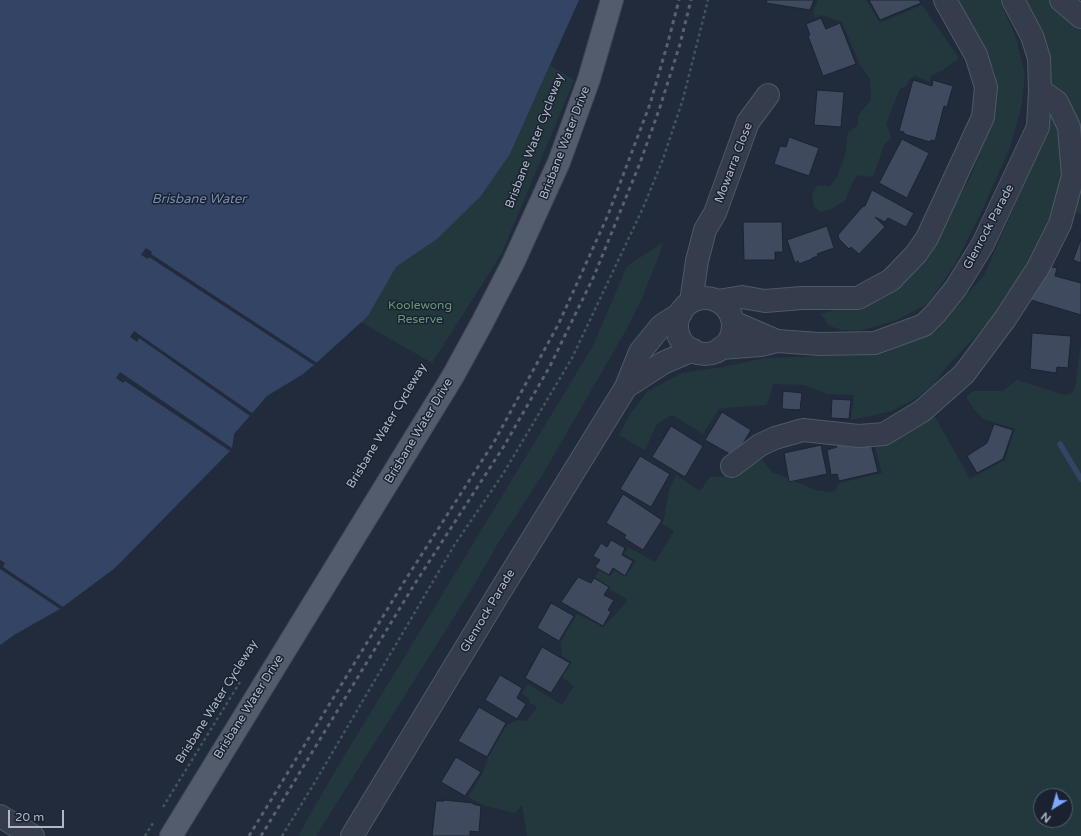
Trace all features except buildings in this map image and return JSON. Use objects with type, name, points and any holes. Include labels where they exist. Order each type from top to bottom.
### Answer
[{"type":"main road","name":"Brisbane Water Drive","points":[[171,836],[448,383],[482,323],[513,263],[559,162],[589,79],[612,0]]},
{"type":"street","name":"Glenrock Parade","points":[[352,836],[626,387],[640,352],[660,326],[698,299],[715,300],[742,297],[765,301],[802,298],[858,298],[891,280],[916,254],[927,238],[983,117],[986,87],[976,55],[945,0]]},
{"type":"street","name":"Glenrock Parade","points":[[626,387],[663,363],[693,350],[700,353],[707,353],[715,352],[721,348],[761,345],[777,341],[819,344],[875,343],[924,325],[936,313],[956,288],[983,244],[1038,127],[1040,90],[1039,58],[1032,36],[1013,0]]},
{"type":"street","points":[[1061,0],[1081,17]]},
{"type":"street","points":[[732,466],[760,445],[775,438],[803,430],[859,436],[884,434],[922,411],[964,374],[1005,319],[1038,268],[1060,224],[1073,176],[1069,127],[1057,102],[1040,90]]},
{"type":"street","name":"Mowarra Close","points":[[686,308],[706,230],[715,213],[748,122],[768,95]]},
{"type":"street","name":"Mowarra Close","points":[[715,213],[707,271],[715,300]]},
{"type":"street","points":[[715,300],[725,306],[730,313],[733,322],[731,337],[721,348]]},
{"type":"street","name":"Glenrock Parade","points":[[733,322],[749,310],[765,301]]},
{"type":"street","points":[[686,308],[678,321],[678,330],[683,342],[693,350]]},
{"type":"street","name":"Glenrock Parade","points":[[733,322],[777,341]]},
{"type":"street","points":[[0,816],[33,836]]},
{"type":"path","points":[[282,836],[455,544],[503,474],[572,358],[643,208],[663,159],[683,99],[708,0]]},
{"type":"path","name":"Brisbane Water Cycleway","points":[[162,809],[243,676]]},
{"type":"path","points":[[145,836],[154,822]]},
{"type":"green space","points":[[818,0],[866,0],[880,23],[922,5],[959,58],[943,70],[931,76],[930,82],[915,76],[910,79],[905,87],[900,89],[886,123],[891,138],[884,145],[874,175],[867,177],[857,175],[845,201],[831,209],[821,212],[814,207],[812,193],[818,185],[830,186],[838,175],[845,155],[848,132],[858,125],[858,115],[871,100],[870,79],[859,63],[842,22],[821,15],[815,18],[813,12]]},
{"type":"green space","points":[[956,0],[1000,0],[1016,38],[1025,75],[1021,108],[1010,148],[978,219],[955,264],[929,303],[897,320],[859,331],[842,330],[829,326],[821,314],[851,305],[948,217],[972,174],[988,131],[996,102],[996,75],[982,46]]},
{"type":"green space","points":[[1016,0],[1050,0],[1081,27],[1081,214],[1070,210],[1077,179],[1052,91],[1049,65]]},
{"type":"green space","name":"Koolewong Reserve","points":[[550,65],[574,80],[502,253],[432,363],[361,322],[368,316],[396,267],[437,239],[481,196],[510,154]]},
{"type":"green space","points":[[1052,104],[1062,125],[1067,177],[1053,221],[999,312],[949,364],[933,385],[915,399],[889,412],[851,420],[854,395],[827,394],[804,385],[773,384],[767,405],[719,409],[703,434],[672,415],[657,424],[645,450],[619,435],[631,413],[648,391],[682,373],[723,367],[765,358],[882,354],[937,330],[984,275],[1047,133]]},
{"type":"green space","points":[[664,242],[643,296],[630,323],[543,474],[497,545],[470,592],[316,836],[298,836],[334,773],[593,346],[627,266]]},
{"type":"green space","points":[[1081,343],[1081,836],[527,836],[522,805],[515,813],[483,805],[468,797],[483,773],[488,757],[507,725],[518,720],[526,721],[536,709],[536,706],[530,703],[529,699],[522,693],[528,684],[562,705],[574,686],[562,677],[572,662],[562,656],[561,641],[577,614],[603,627],[625,604],[627,599],[609,589],[610,587],[595,577],[599,570],[610,576],[614,570],[625,577],[636,561],[624,554],[628,547],[655,562],[674,531],[662,524],[669,490],[676,475],[700,491],[710,477],[730,476],[762,460],[772,472],[816,490],[830,492],[835,491],[839,483],[882,473],[874,442],[920,425],[934,415],[970,479],[1005,460],[1015,429],[983,419],[966,397],[973,391],[1003,391],[1017,380],[1065,395],[1073,393],[1076,382]]},
{"type":"water","name":"Brisbane Water","points":[[0,0],[579,0],[510,154],[481,196],[437,239],[396,267],[368,316],[303,374],[267,396],[234,434],[232,448],[230,451],[115,568],[60,609],[14,635],[0,645]]},
{"type":"pier","points":[[146,248],[152,252],[151,254],[317,363],[314,365],[149,257],[148,259],[141,255]]},
{"type":"pier","points":[[134,331],[252,413],[250,416],[139,338],[137,342],[130,337]]},
{"type":"pier","points":[[120,372],[232,448],[230,451],[125,381],[123,383],[116,378]]},
{"type":"pier","points":[[0,560],[5,563],[3,567],[63,607],[60,609],[0,569]]},
{"type":"waterway","points":[[1060,444],[1081,479]]},
{"type":"railway","points":[[249,836],[404,582],[494,442],[559,323],[608,215],[650,104],[679,0]]},
{"type":"railway","points":[[261,836],[414,585],[504,446],[550,366],[594,276],[640,163],[680,44],[691,0]]}]
